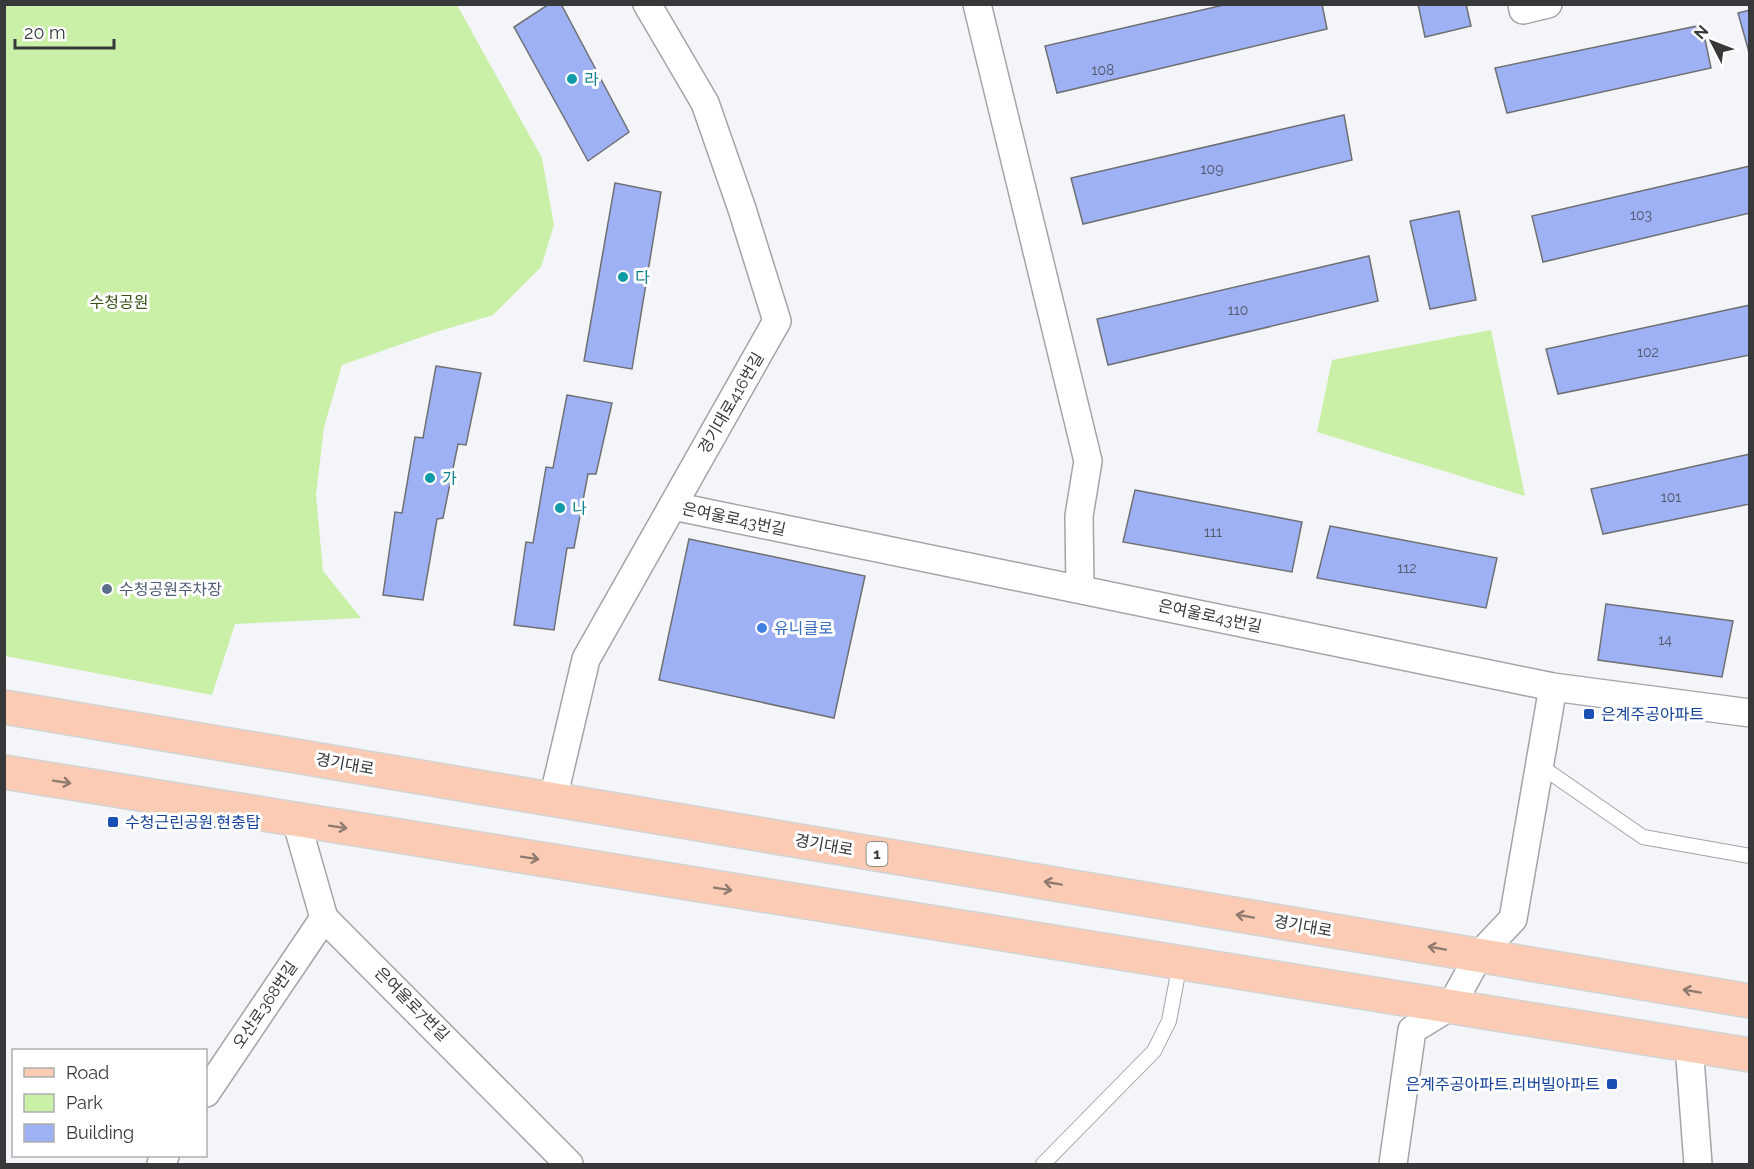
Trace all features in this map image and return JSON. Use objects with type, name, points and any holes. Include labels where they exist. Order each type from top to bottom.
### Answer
[{"type":"main road","name":"경기대로","points":[[4,706],[1749,1001]]},
{"type":"main road","points":[[4,772],[1749,1055]]},
{"type":"street","name":"경기대로416번길","points":[[552,799],[586,659],[777,321],[742,209],[705,103],[646,4]]},
{"type":"street","points":[[977,4],[1088,461],[1079,516],[1080,590]]},
{"type":"street","points":[[1522,4],[1523,10],[1548,4]]},
{"type":"street","name":"은여울로43번길","points":[[673,506],[1553,687],[1749,713]]},
{"type":"street","points":[[1394,1164],[1412,1030],[1451,1006],[1479,955],[1513,919],[1553,687]]},
{"type":"street","points":[[296,820],[324,918]]},
{"type":"street","name":"오산로368번길","points":[[207,1092],[324,918]]},
{"type":"street","name":"은여울로7번길","points":[[324,918],[357,948],[569,1164]]},
{"type":"street","points":[[1689,1045],[1698,1164]]},
{"type":"lane","points":[[1539,765],[1643,837],[1749,856]]},
{"type":"lane","points":[[1043,1164],[1154,1051],[1169,1021],[1180,963]]},
{"type":"green space","name":"수청공원","points":[[4,5],[457,5],[542,158],[554,225],[541,267],[493,315],[342,365],[324,427],[316,495],[323,571],[361,618],[235,624],[212,695],[5,656]]},
{"type":"green space","points":[[1491,330],[1525,496],[1317,432],[1332,360]]},
{"type":"building","name":"라","points":[[549,4],[561,4],[629,132],[588,161],[514,27]]},
{"type":"building","points":[[1228,4],[1322,4],[1327,29],[1057,93],[1045,46]]},
{"type":"building","points":[[1418,4],[1466,4],[1471,26],[1425,37]]},
{"type":"building","points":[[1750,10],[1750,56],[1738,13]]},
{"type":"building","points":[[1702,25],[1711,68],[1507,113],[1495,68]]},
{"type":"building","points":[[1344,115],[1352,160],[1083,224],[1071,178]]},
{"type":"building","points":[[1750,166],[1750,213],[1543,262],[1532,216]]},
{"type":"building","name":"다","points":[[615,183],[661,192],[632,369],[584,361]]},
{"type":"building","points":[[1459,211],[1476,300],[1430,309],[1410,221]]},
{"type":"building","points":[[1369,256],[1378,301],[1108,365],[1097,319]]},
{"type":"building","points":[[1750,305],[1750,355],[1558,394],[1546,349]]},
{"type":"building","name":"가","points":[[436,366],[481,373],[466,445],[458,444],[443,518],[437,519],[423,600],[383,595],[395,512],[402,513],[415,437],[423,438]]},
{"type":"building","name":"나","points":[[567,395],[612,403],[596,474],[588,474],[574,548],[567,548],[554,630],[514,625],[526,542],[533,543],[546,467],[553,468]]},
{"type":"building","points":[[1750,454],[1750,504],[1603,534],[1591,489]]},
{"type":"building","points":[[1135,490],[1302,522],[1292,572],[1123,542]]},
{"type":"building","points":[[1330,526],[1497,558],[1486,608],[1317,578]]},
{"type":"building","name":"유니클로","points":[[689,539],[865,576],[834,718],[659,680]]},
{"type":"building","points":[[1606,604],[1733,621],[1722,677],[1598,660]]},
{"type":"place","name":"라","points":[[572,79]]},
{"type":"place","name":"다","points":[[623,277]]},
{"type":"place","name":"가","points":[[430,478]]},
{"type":"place","name":"나","points":[[560,508]]},
{"type":"place","name":"수청공원주차장","points":[[107,589]]},
{"type":"place","name":"유니클로","points":[[762,628]]},
{"type":"place","name":"은계주공아파트","points":[[1589,714]]},
{"type":"place","name":"수청근린공원.현충탑","points":[[113,822]]},
{"type":"place","name":"은계주공아파트.리버빌아파트","points":[[1612,1084]]}]
